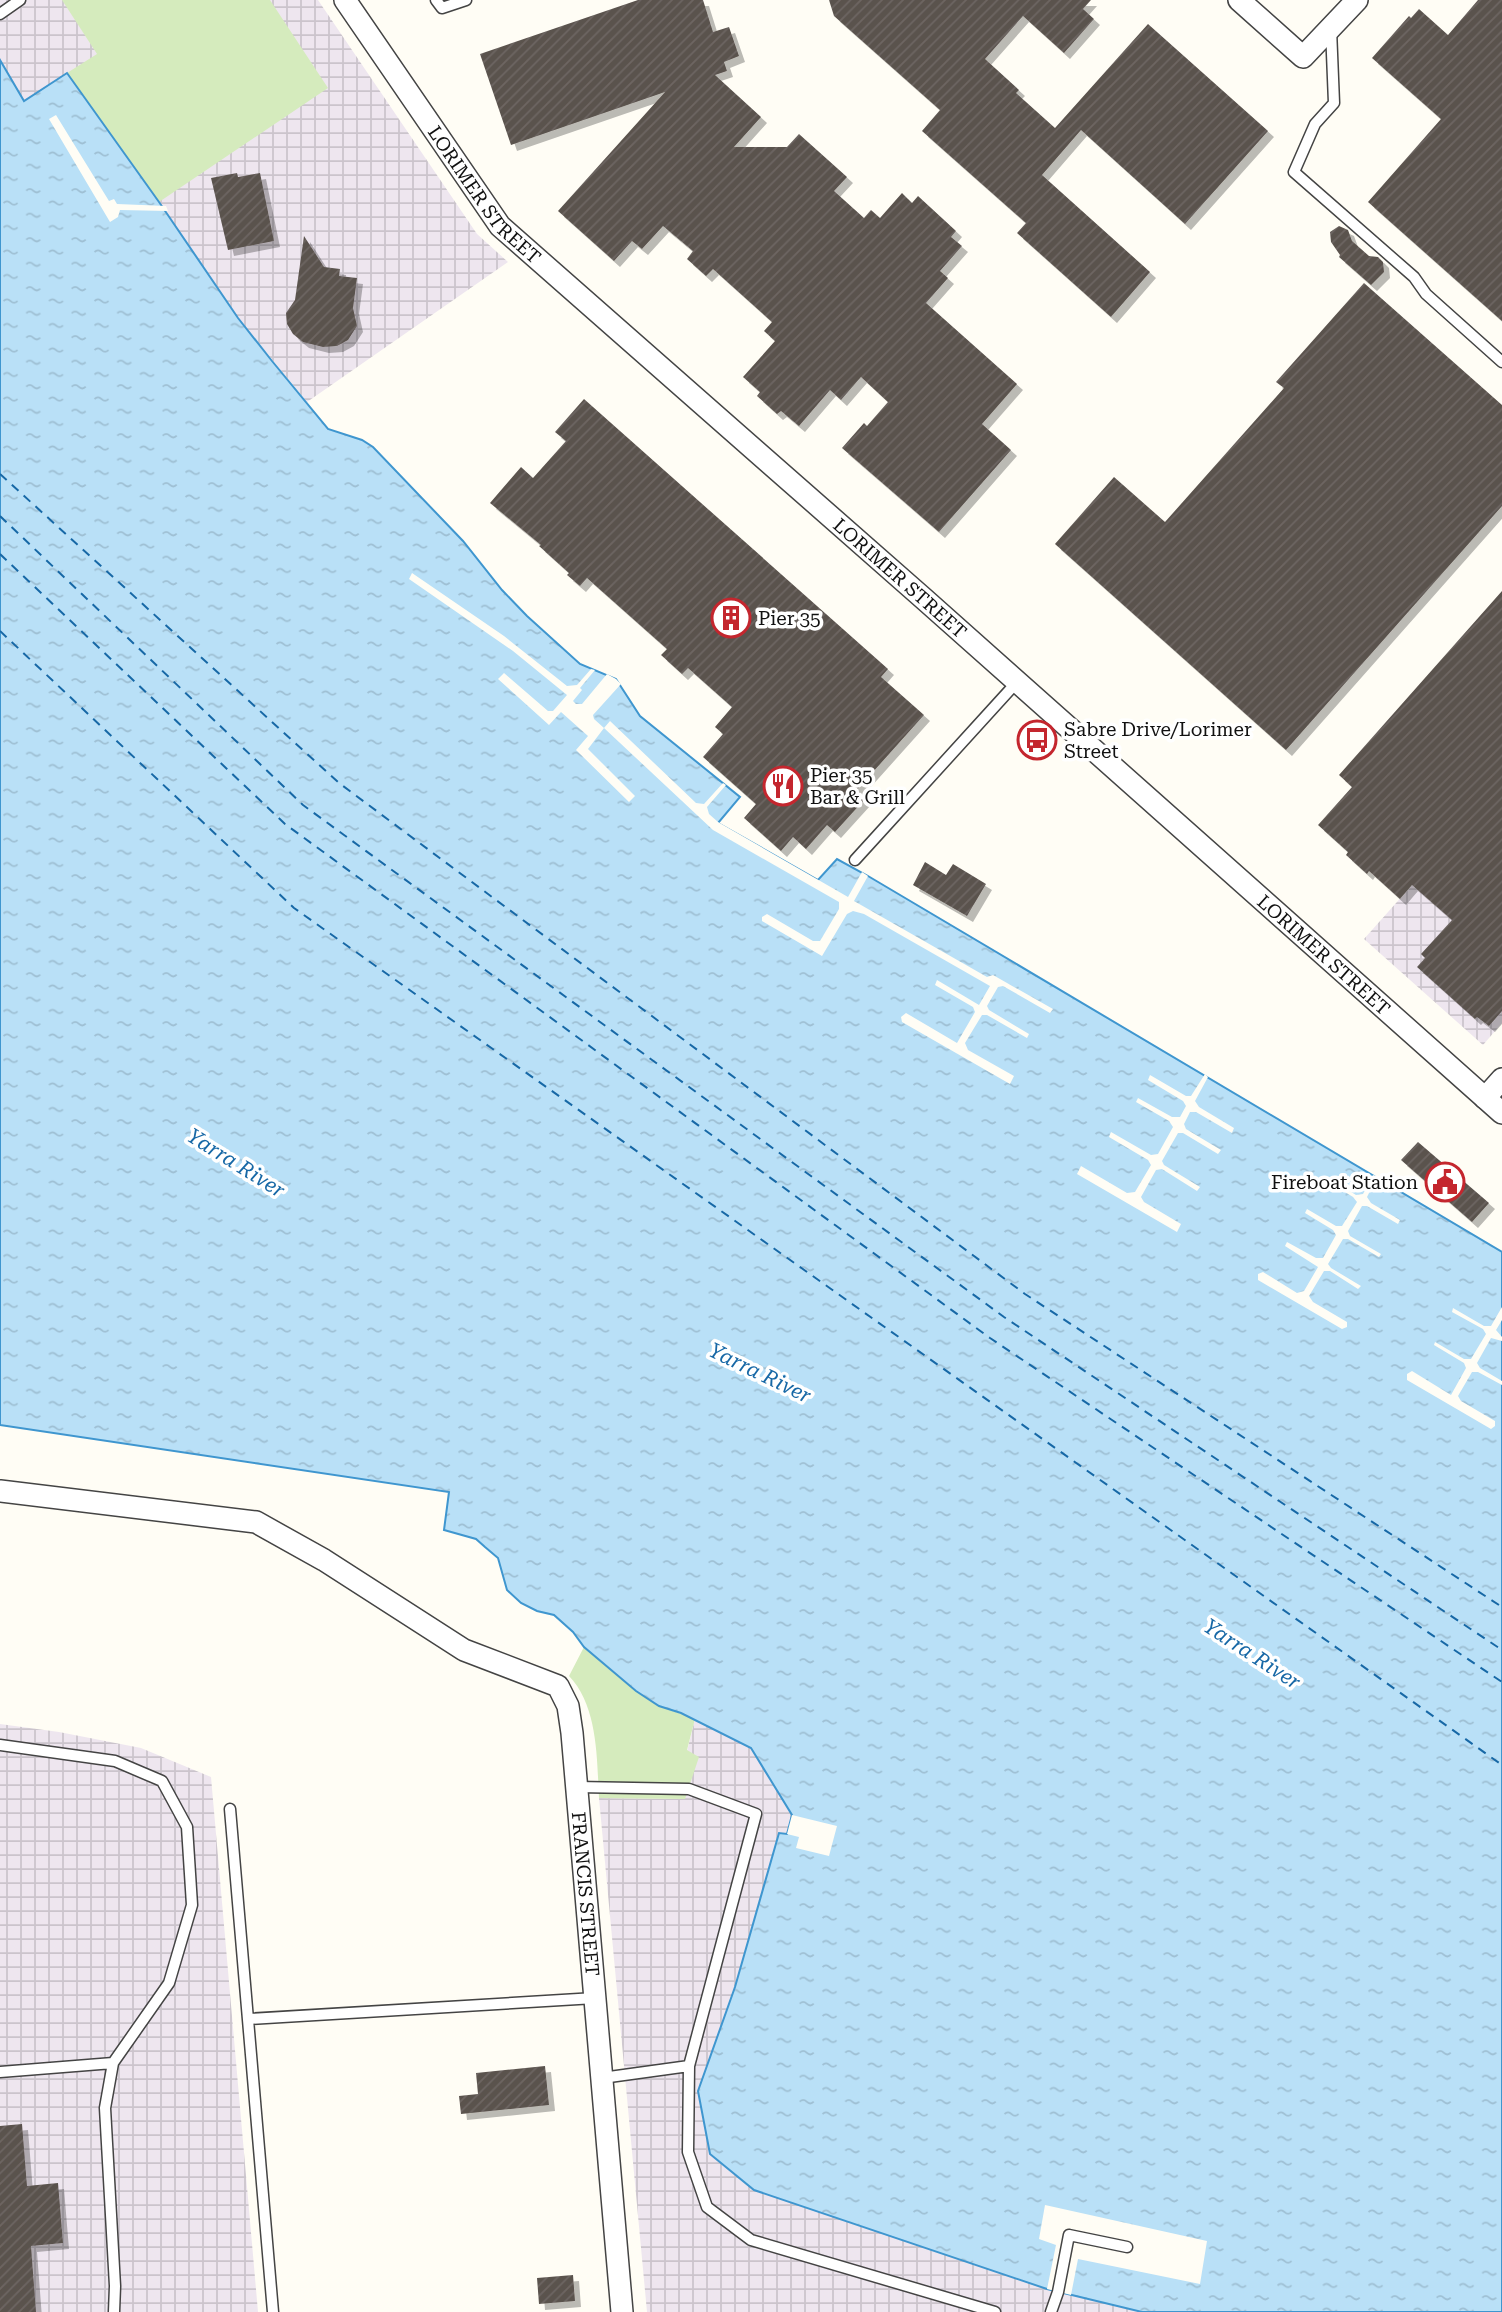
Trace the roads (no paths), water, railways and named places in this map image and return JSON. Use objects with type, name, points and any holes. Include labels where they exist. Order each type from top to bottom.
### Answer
[{"type":"street","name":"LORIMER STREET","points":[[345,0],[500,226],[1502,1113]]},
{"type":"street","points":[[1239,0],[1303,57],[1357,0]]},
{"type":"street","points":[[1485,1098],[1502,1079]]},
{"type":"street","name":"FRANCIS STREET","points":[[0,1491],[256,1522],[324,1560],[464,1650],[558,1686],[568,1706],[577,1787],[622,2312]]},
{"type":"lane","points":[[0,14],[20,0]]},
{"type":"lane","points":[[436,0],[442,8],[466,0]]},
{"type":"lane","points":[[1331,29],[1334,103],[1315,124],[1294,172],[1414,277],[1426,294],[1502,362]]},
{"type":"lane","points":[[855,860],[1017,682]]},
{"type":"lane","points":[[0,1745],[116,1760],[162,1781],[187,1827],[192,1905],[169,1983],[113,2063],[105,2108],[115,2286],[114,2312]]},
{"type":"lane","points":[[577,1787],[689,1789],[756,1814],[689,2066],[688,2152],[707,2207],[751,2240],[995,2312]]},
{"type":"lane","points":[[230,1809],[273,2312]]},
{"type":"lane","points":[[248,2019],[595,1998]]},
{"type":"lane","points":[[0,2072],[113,2063]]},
{"type":"lane","points":[[602,2078],[689,2066]]},
{"type":"lane","points":[[1051,2312],[1058,2292],[1069,2235],[1127,2247]]},
{"type":"water","name":"Yarra River","points":[[0,60],[24,101],[67,73],[238,318],[328,429],[362,440],[373,447],[463,541],[502,590],[527,616],[580,664],[616,679],[640,716],[740,797],[718,823],[818,880],[837,859],[1502,1252],[1502,2312],[1142,2312],[1047,2289],[754,2190],[710,2154],[698,2091],[735,1987],[779,1833],[787,1834],[792,1815],[751,1748],[681,1713],[659,1706],[636,1691],[584,1647],[573,1632],[554,1615],[521,1603],[507,1590],[498,1558],[476,1539],[444,1530],[449,1492],[0,1425]]},
{"type":"place","name":"Pier 35","points":[[731,618]]},
{"type":"place","name":"Sabre Drive/Lorimer Street","points":[[1037,740]]},
{"type":"place","name":"Pier 35 Bar & Grill","points":[[783,786]]},
{"type":"place","name":"Fireboat Station","points":[[1445,1182]]}]
